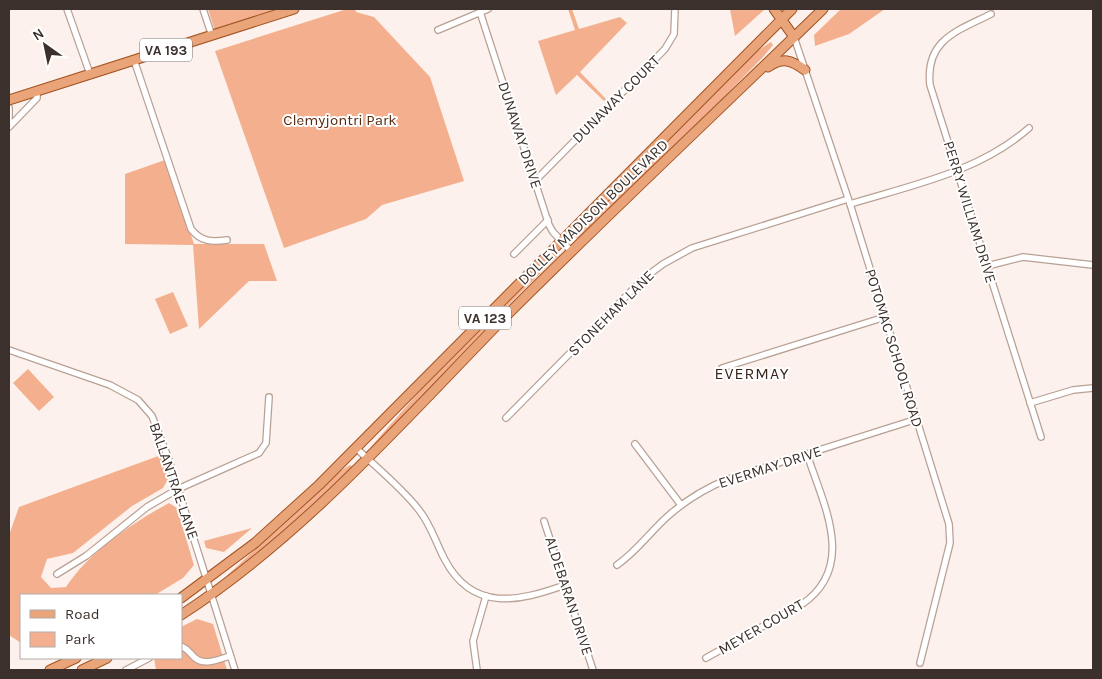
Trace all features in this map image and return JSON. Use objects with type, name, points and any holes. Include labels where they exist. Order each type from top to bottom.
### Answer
[{"type":"main road","name":"VA 193","points":[[9,100],[294,9]]},
{"type":"main road","points":[[774,9],[794,37]]},
{"type":"main road","name":"DOLLEY MADISON BOULEVARD","points":[[182,614],[211,595],[277,543],[366,458],[571,251],[823,9]]},
{"type":"main road","points":[[789,10],[794,37]]},
{"type":"main road","name":"DOLLEY MADISON BOULEVARD","points":[[182,597],[275,526],[356,448],[789,10]]},
{"type":"main road","points":[[753,76],[783,60],[793,62],[805,70]]},
{"type":"main road","points":[[50,670],[74,659]]},
{"type":"main road","points":[[82,670],[105,659]]},
{"type":"street","points":[[67,9],[90,74]]},
{"type":"street","points":[[203,9],[212,36]]},
{"type":"street","points":[[438,30],[488,9]]},
{"type":"street","name":"DUNAWAY COURT","points":[[536,180],[665,49],[674,34],[675,9]]},
{"type":"street","name":"DUNAWAY DRIVE","points":[[480,12],[548,220],[553,232],[571,251]]},
{"type":"street","name":"PERRY WILLIAM DRIVE","points":[[991,14],[949,36],[937,49],[930,66],[930,86],[1040,437]]},
{"type":"street","name":"POTOMAC SCHOOL ROAD","points":[[794,37],[849,202],[949,524],[950,543],[920,663]]},
{"type":"street","points":[[134,60],[191,229],[196,236],[206,240],[227,240]]},
{"type":"street","points":[[9,126],[37,98],[37,91]]},
{"type":"street","points":[[9,108],[11,115],[9,126]]},
{"type":"street","name":"STONEHAM LANE","points":[[506,418],[643,279],[663,264],[692,248],[958,171],[988,158],[1029,128]]},
{"type":"street","points":[[514,254],[548,220]]},
{"type":"street","points":[[987,266],[1024,257],[1093,265]]},
{"type":"street","points":[[722,368],[885,317]]},
{"type":"street","name":"BALLANTRAE LANE","points":[[9,350],[110,385],[138,400],[158,426],[235,670]]},
{"type":"street","points":[[1030,403],[1073,390],[1093,388]]},
{"type":"street","points":[[57,574],[86,556],[134,516],[178,489],[259,453],[266,443],[269,397]]},
{"type":"street","name":"EVERMAY DRIVE","points":[[618,565],[637,550],[661,523],[681,505],[728,479],[917,419]]},
{"type":"street","points":[[635,444],[681,505]]},
{"type":"street","points":[[356,448],[419,510],[435,536],[445,560],[458,578],[486,596],[498,599],[521,599],[565,585]]},
{"type":"street","name":"MEYER COURT","points":[[706,658],[808,600],[819,590],[827,576],[833,556],[832,533],[808,454]]},
{"type":"street","name":"ALDEBARAN DRIVE","points":[[544,521],[593,670]]},
{"type":"street","points":[[476,670],[473,642],[486,596]]},
{"type":"street","points":[[182,647],[195,658],[205,662],[230,656]]},
{"type":"street","points":[[126,670],[147,659]]},
{"type":"green space","points":[[208,9],[280,9],[215,31]]},
{"type":"green space","name":"Clemyjontri Park","points":[[347,9],[355,9],[356,12],[374,17],[430,77],[464,181],[382,205],[366,219],[284,248],[215,51]]},
{"type":"green space","points":[[568,9],[572,9],[579,29],[620,17],[627,23],[580,72],[606,99],[604,101],[577,75],[556,95],[538,41],[575,30]]},
{"type":"green space","points":[[730,9],[763,9],[764,10],[735,36]]},
{"type":"green space","points":[[841,9],[885,9],[849,34],[815,46],[814,35]]},
{"type":"green space","points":[[771,42],[773,45],[764,56],[662,160],[581,236],[576,238],[575,233],[754,53]]},
{"type":"green space","points":[[165,160],[194,244],[264,244],[277,281],[249,281],[199,329],[193,245],[125,244],[125,174]]},
{"type":"green space","points":[[557,252],[560,254],[500,313],[476,342],[392,429],[369,449],[425,385]]},
{"type":"green space","points":[[173,292],[188,326],[170,334],[155,299]]},
{"type":"green space","points":[[28,369],[54,397],[39,411],[13,383]]},
{"type":"green space","points":[[161,455],[168,479],[163,488],[132,506],[73,553],[47,559],[41,577],[51,588],[66,587],[87,562],[112,539],[169,503],[177,508],[194,565],[183,578],[157,594],[20,594],[20,642],[9,635],[9,535],[19,507]]},
{"type":"green space","points":[[350,465],[353,467],[294,524],[218,584],[337,473]]},
{"type":"green space","points":[[252,528],[224,552],[206,548],[204,541]]},
{"type":"green space","points":[[197,619],[213,624],[227,670],[156,670],[154,659],[182,659],[182,626]]},
{"type":"district","name":"EVERMAY","points":[[752,373]]}]
